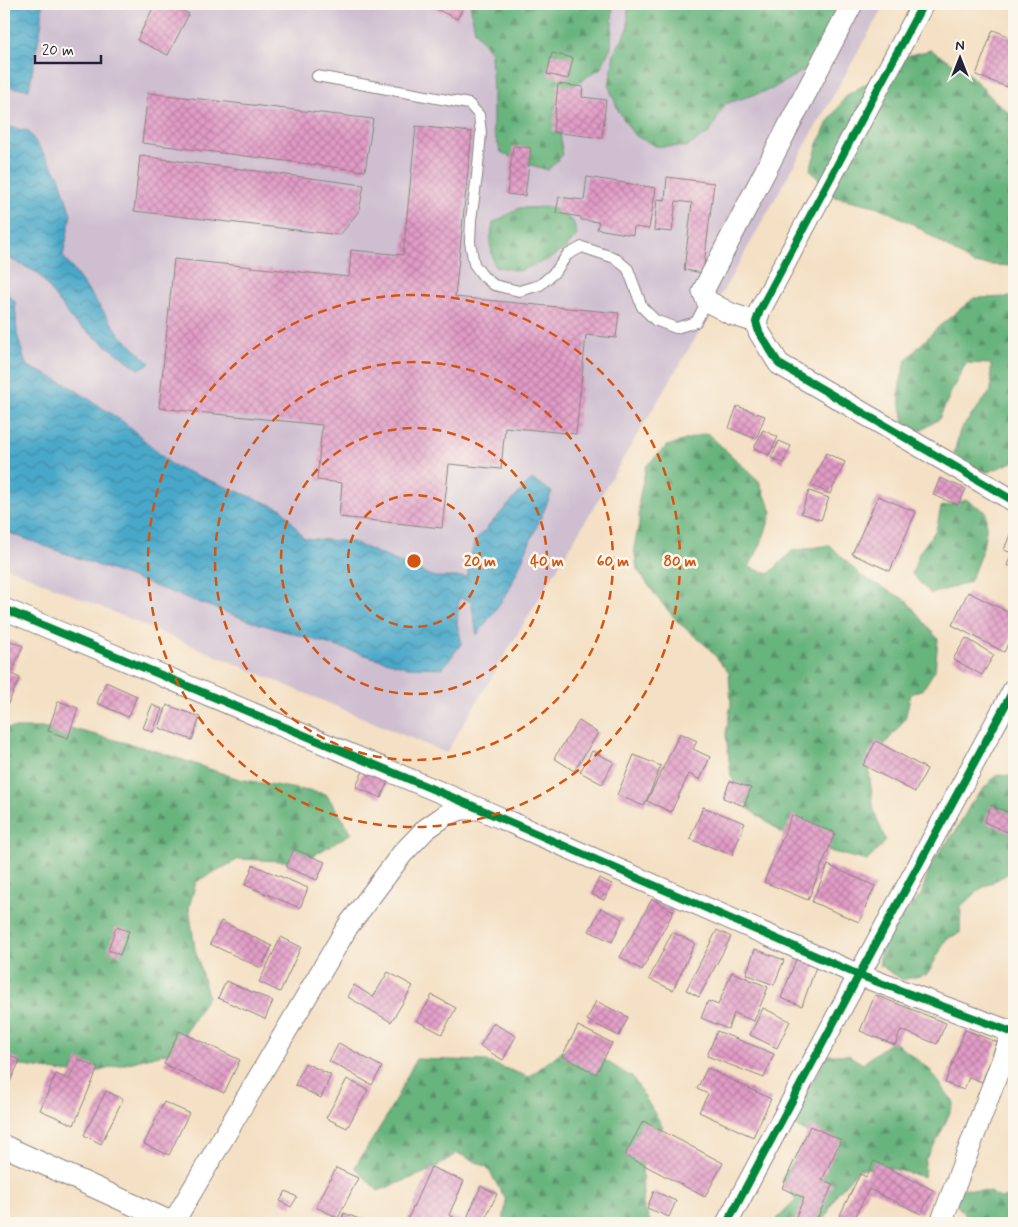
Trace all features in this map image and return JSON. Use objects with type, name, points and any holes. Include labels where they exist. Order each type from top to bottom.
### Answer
[{"type":"street","points":[[756,322],[732,314],[708,300],[703,291],[852,4]]},
{"type":"street","points":[[923,4],[760,310],[756,322],[758,332],[779,364],[1014,500]]},
{"type":"street","points":[[4,609],[480,809],[859,975],[1014,1031],[941,1223]]},
{"type":"street","points":[[727,1223],[1014,689]]},
{"type":"street","points":[[4,1146],[173,1223],[348,926],[402,854],[426,829],[446,815],[461,809],[480,809]]},
{"type":"lane","points":[[317,76],[469,104],[479,115],[481,133],[470,242],[474,264],[483,276],[494,285],[519,291],[540,286],[556,272],[566,254],[582,247],[615,258],[628,269],[642,307],[655,320],[676,328],[696,322],[708,300]]},
{"type":"shaded area","points":[[4,4],[885,4],[713,309],[446,753],[4,566]]},
{"type":"green space","points":[[470,4],[613,4],[611,47],[601,68],[566,90],[561,131],[563,155],[548,170],[518,161],[501,152],[493,131],[491,53],[475,31]]},
{"type":"green space","points":[[628,4],[849,4],[811,66],[772,89],[725,104],[710,132],[686,147],[656,146],[634,135],[619,112],[609,87],[614,53],[628,29]]},
{"type":"green space","points":[[931,50],[967,72],[995,101],[1014,117],[1014,266],[973,264],[913,224],[876,206],[835,197],[810,170],[818,144],[828,122],[847,95],[871,81],[893,59]]},
{"type":"green space","points":[[551,207],[573,221],[577,235],[567,247],[549,259],[519,271],[494,266],[490,242],[493,223],[519,208]]},
{"type":"green space","points":[[1014,297],[1014,461],[988,472],[970,466],[954,454],[960,430],[991,391],[991,364],[966,363],[939,419],[917,433],[904,422],[899,395],[900,384],[906,360],[937,328],[974,298]]},
{"type":"green space","points":[[707,433],[759,481],[772,512],[761,544],[749,567],[769,574],[792,551],[830,545],[861,576],[906,600],[938,639],[935,670],[923,689],[911,694],[905,719],[885,744],[869,772],[874,811],[886,841],[867,861],[833,852],[781,832],[749,809],[731,776],[726,734],[731,704],[729,673],[709,648],[679,623],[659,600],[637,569],[634,547],[639,524],[639,500],[646,466],[667,446]]},
{"type":"green space","points":[[967,500],[986,512],[983,548],[970,582],[931,594],[912,574],[919,553],[936,530],[941,507]]},
{"type":"green space","points":[[4,728],[69,728],[153,750],[239,779],[326,794],[352,833],[302,862],[239,859],[196,882],[189,907],[195,949],[208,996],[174,1051],[84,1075],[17,1065],[4,1055]]},
{"type":"green space","points":[[996,775],[1014,776],[1014,870],[982,888],[961,906],[960,933],[946,939],[928,974],[902,980],[880,965],[880,946],[895,921],[921,895],[932,861],[955,832],[972,802]]},
{"type":"green space","points":[[575,1041],[633,1078],[663,1127],[642,1152],[643,1205],[651,1223],[503,1223],[506,1200],[487,1167],[457,1153],[434,1169],[378,1191],[355,1167],[387,1116],[416,1059],[485,1061],[529,1077]]},
{"type":"green space","points":[[893,1041],[930,1070],[954,1103],[939,1137],[925,1160],[924,1177],[886,1167],[859,1169],[836,1195],[825,1219],[827,1223],[773,1223],[796,1200],[782,1180],[810,1134],[798,1128],[792,1121],[827,1055],[848,1055],[863,1064]]},
{"type":"green space","points":[[954,1187],[989,1192],[1000,1198],[1013,1197],[1014,1195],[1014,1223],[978,1223],[968,1218],[951,1198]]},
{"type":"water","points":[[4,4],[42,4],[42,21],[29,89],[4,87]]},
{"type":"water","points":[[4,126],[28,131],[59,176],[71,215],[63,256],[121,336],[150,363],[139,369],[73,321],[38,273],[4,256]]},
{"type":"water","points":[[4,289],[15,302],[17,334],[26,365],[66,384],[125,423],[173,466],[282,509],[304,538],[352,542],[434,577],[467,577],[474,542],[532,479],[552,492],[508,592],[477,635],[471,601],[459,598],[457,624],[462,643],[443,668],[406,667],[250,621],[4,531]]},
{"type":"building","points":[[155,4],[169,4],[189,14],[168,55],[137,40]]},
{"type":"building","points":[[426,4],[465,4],[457,19]]},
{"type":"building","points":[[993,30],[1014,38],[1014,68],[1007,87],[976,75]]},
{"type":"building","points":[[552,53],[573,58],[568,79],[547,74]]},
{"type":"building","points":[[558,84],[583,87],[582,97],[606,100],[602,138],[553,132]]},
{"type":"building","points":[[148,93],[373,119],[365,171],[142,143]]},
{"type":"building","points":[[416,126],[472,132],[455,297],[619,313],[616,338],[586,335],[576,434],[505,427],[501,469],[449,464],[442,528],[339,517],[342,483],[317,480],[322,425],[159,408],[174,259],[349,277],[351,250],[403,255]]},
{"type":"building","points":[[513,146],[531,148],[525,196],[507,194]]},
{"type":"building","points":[[140,156],[364,185],[359,211],[340,235],[134,211]]},
{"type":"building","points":[[587,177],[656,188],[649,229],[634,227],[633,235],[597,229],[599,222],[581,220],[581,217],[556,213],[559,197],[584,200]]},
{"type":"building","points":[[667,177],[714,183],[703,273],[684,270],[692,203],[676,201],[672,232],[654,230],[657,199],[665,200]]},
{"type":"building","points":[[737,406],[765,416],[756,439],[729,428]]},
{"type":"building","points":[[763,430],[778,437],[769,455],[754,448]]},
{"type":"building","points":[[779,441],[791,446],[783,463],[771,458]]},
{"type":"building","points":[[826,453],[845,462],[830,494],[811,485]]},
{"type":"building","points":[[940,478],[966,489],[958,505],[933,495]]},
{"type":"building","points":[[809,491],[829,498],[821,520],[801,513]]},
{"type":"building","points":[[878,496],[916,512],[890,571],[852,554]]},
{"type":"building","points":[[1011,532],[1014,533],[1014,568],[1007,565],[1012,553],[1004,550]]},
{"type":"building","points":[[968,592],[1014,615],[1014,632],[1004,652],[952,625]]},
{"type":"building","points":[[966,638],[994,655],[982,675],[953,659]]},
{"type":"building","points":[[8,640],[23,646],[12,672],[4,668],[4,649]]},
{"type":"building","points":[[4,670],[20,678],[4,712]]},
{"type":"building","points":[[106,682],[137,696],[128,717],[97,703]]},
{"type":"building","points":[[58,701],[78,708],[68,738],[48,731]]},
{"type":"building","points":[[152,705],[162,709],[153,732],[143,728]]},
{"type":"building","points":[[167,705],[200,717],[192,740],[159,728]]},
{"type":"building","points":[[579,721],[598,733],[574,771],[554,758]]},
{"type":"building","points":[[680,733],[697,741],[693,749],[710,757],[700,780],[689,774],[671,812],[647,801]]},
{"type":"building","points":[[876,741],[927,769],[915,792],[863,765]]},
{"type":"building","points":[[592,751],[614,762],[602,784],[580,772]]},
{"type":"building","points":[[634,755],[661,766],[644,806],[617,795]]},
{"type":"building","points":[[364,769],[389,779],[381,798],[356,787]]},
{"type":"building","points":[[730,781],[751,788],[744,806],[723,798]]},
{"type":"building","points":[[991,805],[1014,815],[1014,835],[984,822]]},
{"type":"building","points":[[703,807],[745,823],[732,855],[690,839]]},
{"type":"building","points":[[792,815],[835,833],[808,900],[764,882]]},
{"type":"building","points":[[294,849],[325,862],[317,880],[286,867]]},
{"type":"building","points":[[253,865],[308,888],[300,908],[245,885]]},
{"type":"building","points":[[828,865],[875,886],[859,922],[812,902]]},
{"type":"building","points":[[599,878],[612,884],[604,900],[591,894]]},
{"type":"building","points":[[652,899],[674,911],[642,970],[620,957]]},
{"type":"building","points":[[601,908],[623,919],[612,942],[589,931]]},
{"type":"building","points":[[221,921],[272,946],[261,968],[210,944]]},
{"type":"building","points":[[116,927],[129,931],[120,955],[108,950]]},
{"type":"building","points":[[717,930],[731,937],[699,997],[686,990]]},
{"type":"building","points":[[672,932],[695,943],[673,990],[649,979]]},
{"type":"building","points":[[281,937],[301,947],[280,992],[259,982]]},
{"type":"building","points":[[755,949],[784,960],[774,985],[746,974]]},
{"type":"building","points":[[797,957],[817,964],[802,1006],[781,998]]},
{"type":"building","points":[[388,972],[413,986],[391,1022],[348,997],[354,985],[373,997]]},
{"type":"building","points":[[732,972],[768,987],[754,1021],[734,1013],[728,1029],[701,1018],[708,1001],[718,1005]]},
{"type":"building","points":[[226,981],[273,1001],[265,1019],[218,998]]},
{"type":"building","points":[[432,995],[456,1008],[442,1034],[417,1021]]},
{"type":"building","points":[[875,995],[946,1023],[937,1044],[901,1030],[895,1045],[860,1031]]},
{"type":"building","points":[[596,1001],[628,1017],[619,1036],[587,1020]]},
{"type":"building","points":[[763,1008],[790,1021],[777,1048],[750,1035]]},
{"type":"building","points":[[493,1023],[516,1036],[503,1060],[480,1046]]},
{"type":"building","points":[[578,1026],[612,1043],[596,1074],[562,1056]]},
{"type":"building","points":[[965,1030],[997,1042],[982,1082],[969,1077],[964,1090],[945,1083]]},
{"type":"building","points":[[179,1031],[240,1060],[224,1093],[164,1064]]},
{"type":"building","points":[[717,1031],[774,1054],[764,1078],[707,1056]]},
{"type":"building","points":[[339,1043],[382,1067],[372,1085],[329,1061]]},
{"type":"building","points":[[4,1053],[20,1060],[9,1084],[4,1082]]},
{"type":"building","points":[[78,1059],[98,1068],[74,1125],[40,1110],[56,1074],[69,1080]]},
{"type":"building","points":[[305,1063],[331,1075],[321,1098],[295,1085]]},
{"type":"building","points":[[707,1068],[771,1099],[753,1137],[699,1112],[708,1094],[697,1089]]},
{"type":"building","points":[[347,1079],[368,1090],[347,1128],[326,1118]]},
{"type":"building","points":[[106,1091],[123,1099],[101,1144],[84,1135]]},
{"type":"building","points":[[164,1102],[189,1113],[169,1155],[144,1144]]},
{"type":"building","points":[[643,1121],[723,1163],[705,1197],[625,1155]]},
{"type":"building","points":[[810,1126],[841,1140],[822,1180],[833,1184],[815,1223],[805,1223],[795,1219],[804,1198],[782,1188]]},
{"type":"building","points":[[874,1161],[933,1190],[921,1214],[869,1189],[852,1223],[836,1223],[860,1174],[866,1177]]},
{"type":"building","points":[[431,1167],[464,1181],[449,1215],[465,1222],[481,1186],[497,1194],[483,1223],[406,1223]]},
{"type":"building","points":[[336,1168],[358,1178],[338,1218],[316,1207]]},
{"type":"building","points":[[286,1191],[297,1197],[291,1207],[280,1201]]},
{"type":"building","points":[[654,1191],[676,1201],[669,1217],[647,1208]]},
{"type":"building","points":[[344,1213],[369,1223],[340,1223]]},
{"type":"building","points":[[868,1219],[879,1223],[866,1223]]},
{"type":"cycle path","points":[[923,4],[760,310],[756,322],[759,332],[779,364],[1014,501]]},
{"type":"cycle path","points":[[4,609],[480,809],[859,975],[1014,1033]]},
{"type":"cycle path","points":[[727,1223],[1014,689]]}]
